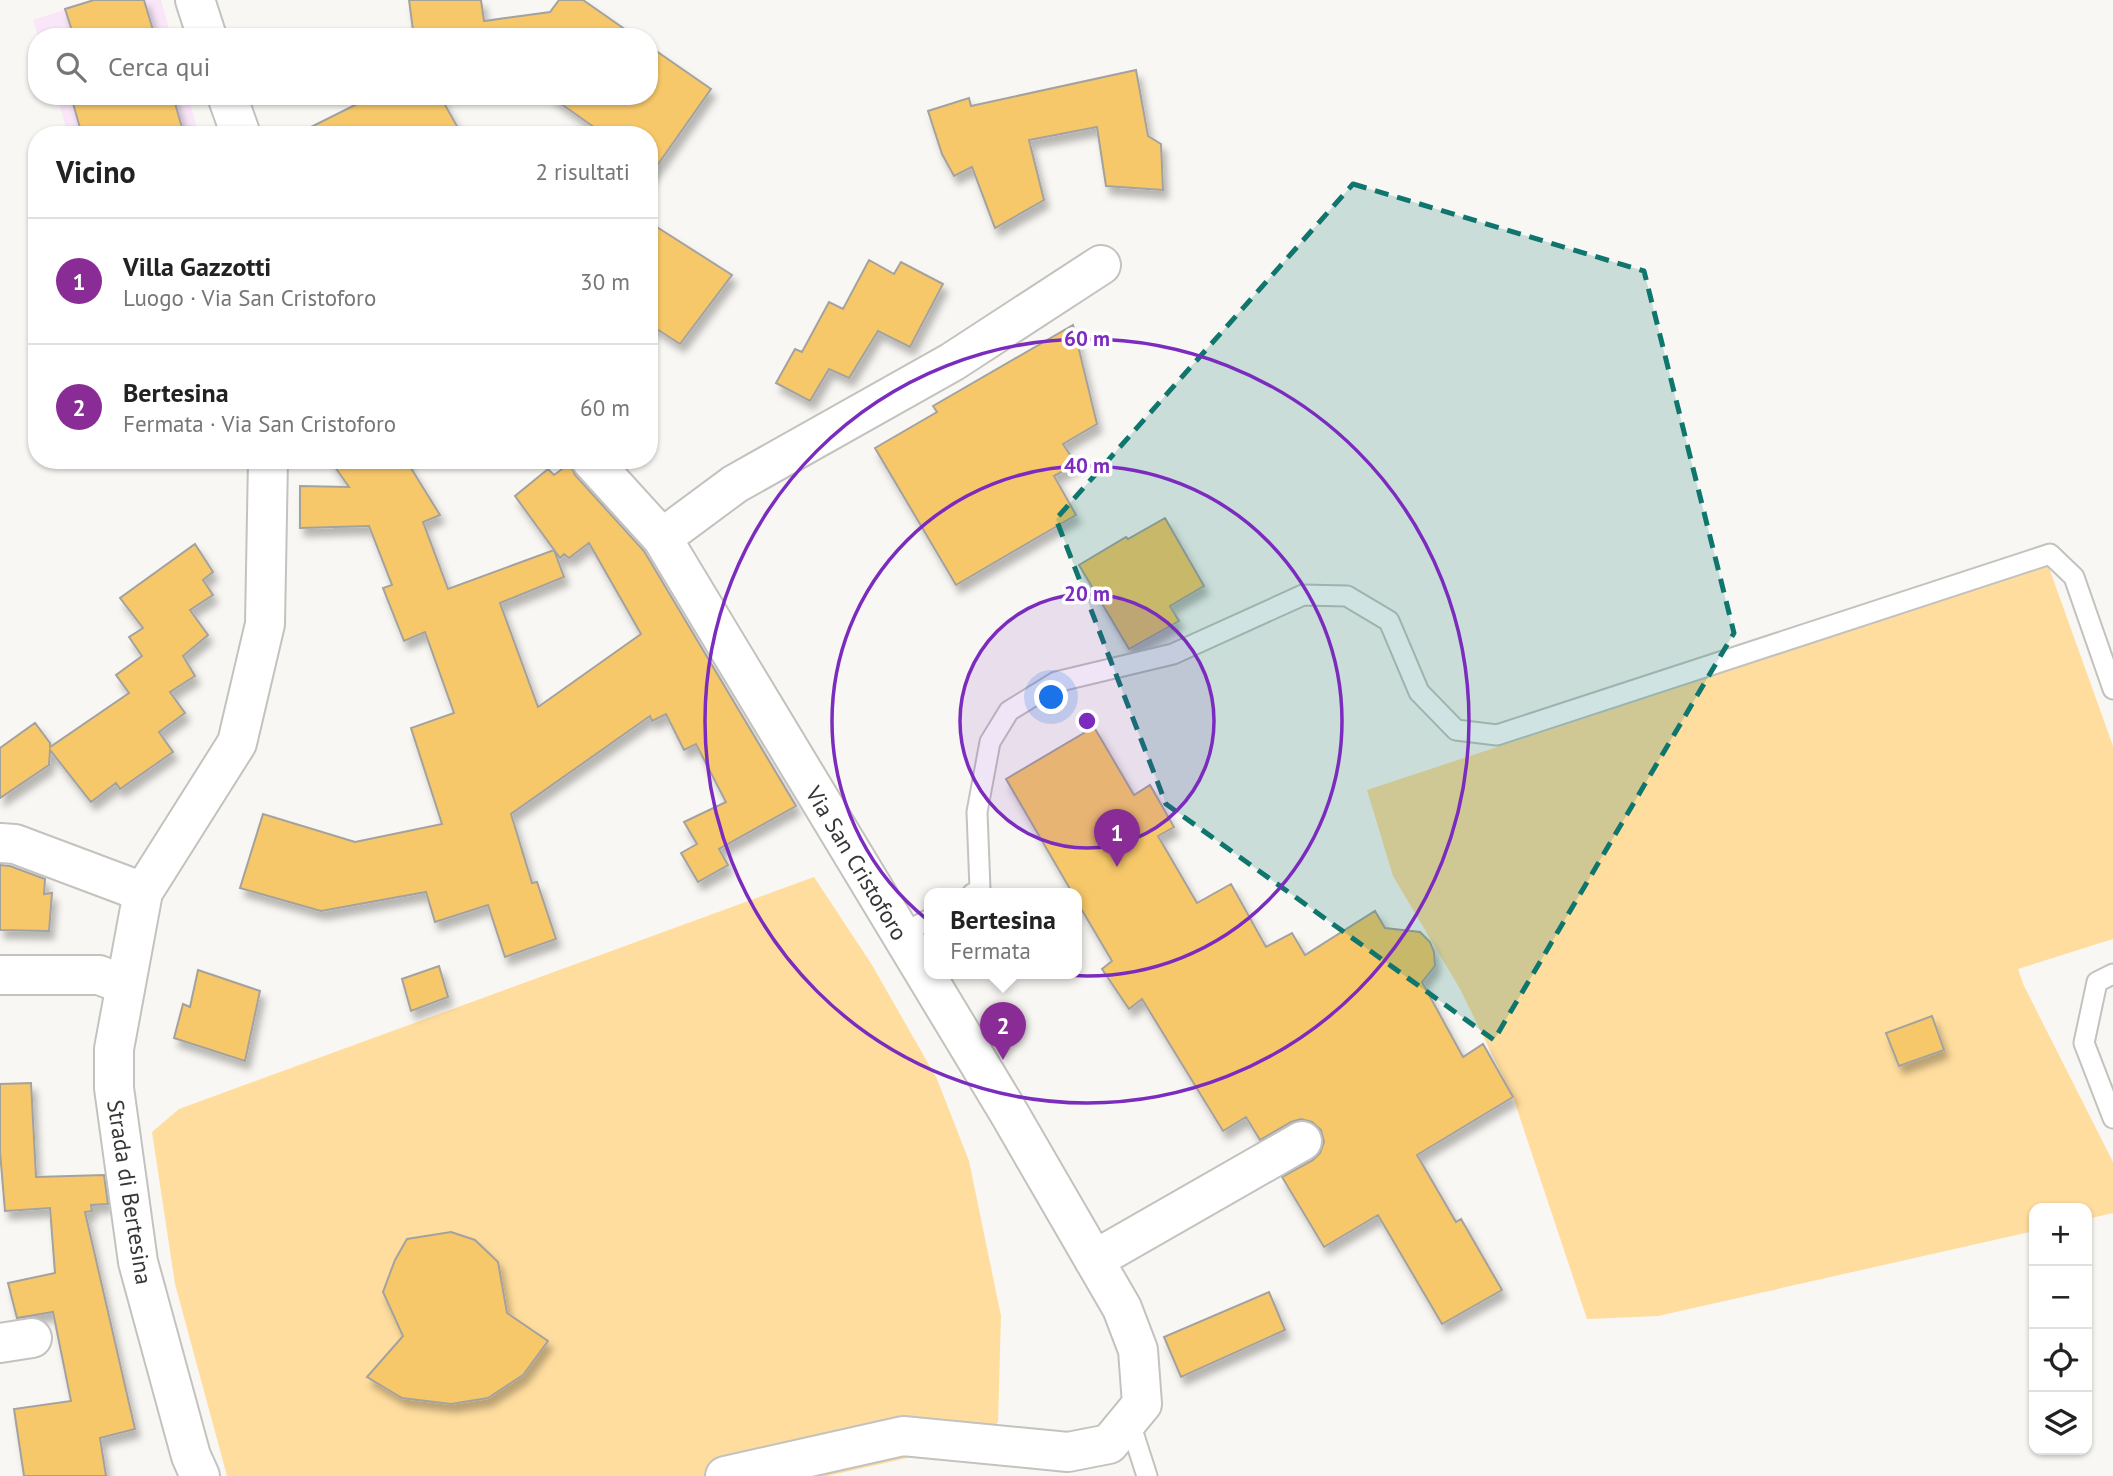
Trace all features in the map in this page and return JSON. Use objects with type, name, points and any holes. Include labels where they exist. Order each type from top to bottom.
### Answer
[{"type":"street","points":[[195,0],[204,28]]},
{"type":"street","points":[[230,105],[238,126]]},
{"type":"street","points":[[662,538],[735,484],[952,362],[1101,265]]},
{"type":"street","name":"Strada di Bertesina","points":[[200,1476],[191,1456],[138,1262],[114,1088],[114,1049],[143,892],[237,743],[265,624],[268,469]]},
{"type":"street","name":"Via San Cristoforo","points":[[599,469],[662,538],[924,945]]},
{"type":"street","points":[[0,843],[15,844],[143,892]]},
{"type":"street","points":[[0,975],[99,975],[125,985]]},
{"type":"street","name":"Via San Cristoforo","points":[[725,1476],[903,1436],[1068,1452],[1109,1444],[1142,1404],[1138,1350],[1122,1308],[1009,1113],[941,979]]},
{"type":"street","points":[[1094,1260],[1302,1141]]},
{"type":"lane","points":[[981,888],[977,811],[990,743],[1009,711],[1056,682],[1172,654],[1303,594],[1347,596],[1389,621],[1419,692],[1456,730],[1497,735],[2050,554],[2074,577],[2113,689]]},
{"type":"lane","points":[[2113,974],[2097,982],[2084,1043],[2113,1118]]},
{"type":"lane","points":[[1129,1420],[1147,1476]]},
{"type":"highlighted area","points":[[1353,184],[1644,271],[1734,633],[1494,1040],[1166,804],[1056,519]]},
{"type":"shaded area","points":[[95,0],[161,0],[169,28],[35,28],[33,20]]},
{"type":"shaded area","points":[[60,105],[191,105],[196,126],[65,126]]},
{"type":"shaded area","points":[[2048,565],[2113,746],[2113,939],[2018,969],[2024,986],[2113,1162],[2113,1213],[2092,1218],[2092,1203],[2029,1203],[2029,1232],[1658,1316],[1587,1319],[1513,1097],[1460,989],[1393,876],[1367,790]]},
{"type":"shaded area","points":[[814,877],[872,965],[937,1079],[969,1161],[1001,1316],[998,1422],[983,1441],[827,1476],[227,1476],[175,1284],[152,1132],[179,1109]]},
{"type":"building","points":[[94,0],[144,0],[152,28],[71,28],[65,9]]},
{"type":"building","points":[[409,0],[481,0],[484,21],[550,12],[559,0],[583,0],[623,28],[413,28]]},
{"type":"building","points":[[658,52],[711,89],[658,164],[658,126],[592,126],[563,105],[658,105]]},
{"type":"building","points":[[1136,70],[1148,136],[1161,144],[1163,190],[1106,186],[1097,127],[1029,140],[1044,200],[995,228],[972,167],[954,176],[942,154],[928,111],[969,98],[971,106]]},
{"type":"building","points":[[74,105],[176,105],[181,126],[79,126]]},
{"type":"building","points":[[355,105],[445,105],[457,126],[313,126]]},
{"type":"building","points":[[658,228],[732,275],[680,344],[658,330]]},
{"type":"building","points":[[869,260],[894,274],[901,262],[943,284],[910,347],[878,331],[849,378],[829,369],[810,401],[776,383],[795,349],[802,352],[829,302],[843,309]]},
{"type":"building","points":[[1073,325],[1097,424],[1063,444],[1076,464],[1054,476],[1076,515],[956,585],[875,448],[937,412],[933,406]]},
{"type":"building","points":[[336,469],[412,469],[440,515],[423,522],[448,589],[554,550],[564,577],[500,603],[538,707],[641,634],[589,543],[569,558],[564,554],[560,558],[515,496],[548,469],[554,475],[562,469],[572,469],[644,551],[796,806],[719,849],[728,865],[698,882],[681,853],[697,844],[684,822],[726,802],[696,744],[684,750],[666,714],[652,721],[650,716],[511,814],[532,883],[537,882],[556,939],[505,957],[488,905],[435,922],[426,892],[321,911],[240,888],[263,814],[355,842],[442,824],[411,728],[454,713],[425,632],[404,641],[383,588],[392,585],[369,526],[300,528],[300,486],[349,487]]},
{"type":"building","points":[[1165,518],[1204,586],[1170,606],[1179,621],[1129,649],[1079,565]]},
{"type":"building","points":[[195,544],[213,572],[203,580],[213,595],[190,610],[208,635],[183,656],[195,676],[170,692],[185,713],[159,732],[173,752],[120,789],[116,783],[91,802],[50,750],[49,765],[0,798],[0,748],[35,723],[50,743],[50,747],[129,693],[116,675],[142,656],[129,637],[143,628],[120,598]]},
{"type":"building","points":[[1094,727],[1134,795],[1150,785],[1174,827],[1158,836],[1197,903],[1231,884],[1266,947],[1292,933],[1305,955],[1375,911],[1385,928],[1420,932],[1430,942],[1435,966],[1422,982],[1463,1057],[1483,1044],[1513,1097],[1417,1155],[1456,1222],[1461,1219],[1502,1290],[1442,1324],[1378,1215],[1324,1247],[1282,1177],[1313,1160],[1320,1153],[1324,1142],[1321,1130],[1312,1122],[1301,1119],[1260,1140],[1246,1117],[1223,1131],[1142,999],[1129,1009],[1102,969],[1112,961],[1082,910],[1082,888],[1070,888],[1006,779]]},
{"type":"building","points":[[0,865],[45,879],[44,894],[52,893],[49,931],[0,930]]},
{"type":"building","points":[[439,966],[448,997],[411,1011],[402,979]]},
{"type":"building","points":[[198,970],[260,991],[245,1061],[174,1038],[183,1004],[190,1007]]},
{"type":"building","points":[[1932,1016],[1944,1050],[1899,1066],[1886,1033]]},
{"type":"building","points":[[31,1083],[36,1177],[104,1175],[108,1204],[91,1205],[92,1211],[85,1212],[135,1429],[100,1438],[106,1476],[24,1476],[14,1409],[71,1401],[53,1312],[17,1318],[8,1283],[55,1273],[50,1208],[5,1211],[0,1152],[0,1084]]},
{"type":"building","points":[[451,1232],[475,1240],[498,1262],[507,1313],[548,1341],[523,1375],[488,1398],[451,1404],[402,1398],[367,1377],[403,1336],[383,1292],[395,1260],[407,1239]]},
{"type":"building","points":[[1269,1292],[1285,1330],[1181,1377],[1164,1337]]},
{"type":"place","name":"Villa Gazzotti","points":[[1117,867]]},
{"type":"place","name":"Bertesina","points":[[1003,1060]]}]
